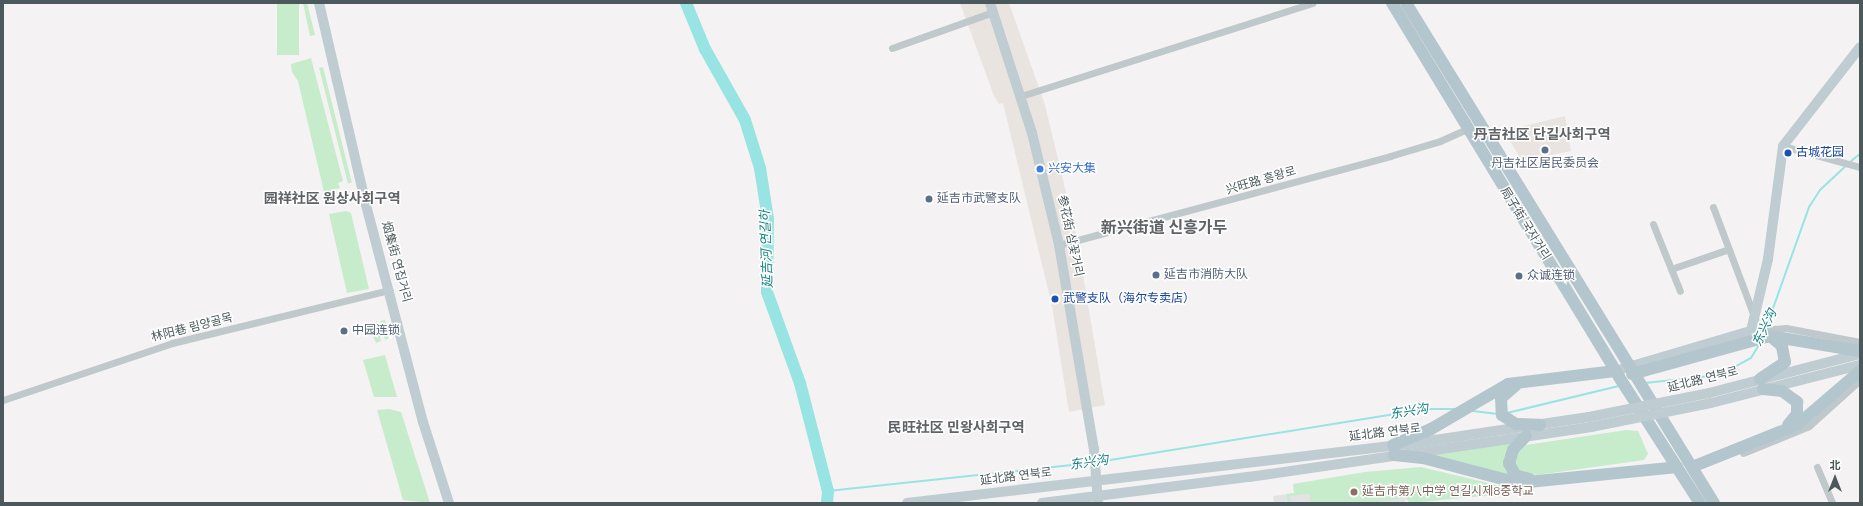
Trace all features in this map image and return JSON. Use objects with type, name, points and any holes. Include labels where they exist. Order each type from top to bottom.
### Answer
[{"type":"main road","name":"烟集街 연집거리","points":[[319,3],[366,205],[390,290],[423,422],[449,503]]},
{"type":"main road","name":"局子街 국자거리","points":[[1392,3],[1467,129],[1617,374],[1700,503]]},
{"type":"main road","name":"局子街 국자거리","points":[[1406,3],[1631,373],[1714,503]]},
{"type":"main road","name":"参花街 삼꽃거리","points":[[992,7],[1021,96],[1059,245],[1096,463],[1100,499]]},
{"type":"main road","points":[[1691,466],[1788,425],[1798,411],[1797,402],[1790,395],[1762,384],[1783,367],[1786,357],[1782,346],[1762,332],[1756,319],[1768,259],[1783,146],[1860,47]]},
{"type":"main road","points":[[1394,450],[1426,433],[1508,384],[1631,373],[1762,332],[1860,351]]},
{"type":"main road","name":"延北路 연북로","points":[[907,503],[1097,480],[1526,436],[1710,398],[1762,384],[1860,354]]},
{"type":"main road","name":"延北路 연북로","points":[[1762,384],[1860,365]]},
{"type":"main road","points":[[1691,466],[1797,425],[1860,371]]},
{"type":"main road","points":[[1540,425],[1508,422],[1501,411],[1501,398],[1514,386],[1617,374]]},
{"type":"main road","name":"延北路 연북로","points":[[1042,503],[1100,499],[1540,425],[1590,422]]},
{"type":"main road","points":[[1526,436],[1513,450],[1509,460],[1512,471],[1522,478],[1676,465]]},
{"type":"main road","points":[[1394,450],[1518,483],[1676,465]]},
{"type":"street","points":[[1021,96],[1313,3]]},
{"type":"street","points":[[892,48],[992,7]]},
{"type":"street","name":"兴旺路 흥왕로","points":[[1059,245],[1375,160],[1440,141],[1467,129]]},
{"type":"street","points":[[1783,146],[1858,166]]},
{"type":"street","points":[[1713,207],[1756,319]]},
{"type":"street","points":[[1652,224],[1680,290]]},
{"type":"street","points":[[1671,269],[1729,248]]},
{"type":"street","name":"林阳巷 림양골목","points":[[3,400],[172,343],[390,290]]},
{"type":"street","points":[[1762,332],[1860,342]]},
{"type":"street","points":[[1691,466],[1708,467],[1799,431],[1860,380]]},
{"type":"street","points":[[1817,467],[1832,503]]},
{"type":"shaded area","name":"兴安大集","points":[[960,3],[1009,3],[1045,105],[1076,234],[1105,405],[1069,412],[1052,306],[1003,103],[999,104],[994,96]]},
{"type":"shaded area","points":[[1565,116],[1571,151],[1522,161],[1504,131]]},
{"type":"shaded area","name":"延吉市第八中学 연길시제8중학교","points":[[1403,480],[1406,503],[1274,503],[1273,496]]},
{"type":"green space","points":[[277,3],[299,3],[299,55],[277,55]]},
{"type":"green space","points":[[303,3],[307,3],[315,35],[310,36]]},
{"type":"green space","points":[[311,58],[343,181],[338,183],[340,188],[324,192],[298,81],[292,72],[291,64]]},
{"type":"green space","points":[[323,67],[352,182],[348,183],[319,68]]},
{"type":"green space","points":[[346,211],[351,213],[369,289],[347,293],[329,214]]},
{"type":"green space","points":[[385,320],[389,338],[385,340],[380,321]]},
{"type":"green space","points":[[377,321],[381,341],[376,343],[369,328]]},
{"type":"green space","points":[[385,355],[397,397],[374,397],[363,360]]},
{"type":"green space","points":[[389,409],[401,412],[430,503],[403,500],[377,410]]},
{"type":"green space","points":[[1626,430],[1638,431],[1648,454],[1644,460],[1537,475],[1520,472],[1515,464],[1516,456],[1526,445]]},
{"type":"green space","points":[[1513,443],[1508,477],[1430,455]]},
{"type":"green space","points":[[1421,467],[1526,492],[1410,503],[1405,498],[1370,503],[1311,503],[1309,494],[1290,496],[1291,503],[1288,503],[1286,494],[1294,493],[1293,484],[1365,472]]},
{"type":"waterway","name":"延吉河 연길하","points":[[686,3],[705,49],[745,120],[760,168],[768,219],[767,292],[800,383],[828,491],[827,503]]},
{"type":"waterway","name":"东兴沟","points":[[1850,162],[1860,154]]},
{"type":"waterway","name":"东兴沟","points":[[1766,328],[1809,207],[1820,190],[1847,165]]},
{"type":"waterway","name":"东兴沟","points":[[1645,383],[1720,375],[1751,358],[1760,343]]},
{"type":"waterway","name":"东兴沟","points":[[1507,413],[1619,386]]},
{"type":"waterway","name":"东兴沟","points":[[1098,462],[1426,409],[1457,409]]},
{"type":"waterway","name":"东兴沟","points":[[1473,411],[1498,414]]},
{"type":"waterway","name":"东兴沟","points":[[828,491],[1091,463]]},
{"type":"place","name":"丹吉社区居民委员会","points":[[1545,150]]},
{"type":"place","name":"古城花园","points":[[1788,153]]},
{"type":"place","name":"兴安大集","points":[[1040,169]]},
{"type":"place","name":"延吉市武警支队","points":[[929,199]]},
{"type":"place","name":"延吉市消防大队","points":[[1156,275]]},
{"type":"place","name":"众诚连锁","points":[[1519,276]]},
{"type":"place","name":"武警支队（海尔专卖店）","points":[[1055,299]]},
{"type":"place","name":"中园连锁","points":[[344,331]]},
{"type":"place","name":"延吉市第八中学 연길시제8중학교","points":[[1354,492]]},
{"type":"district","name":"丹吉社区 단길사회구역","points":[[1542,134]]},
{"type":"district","name":"园祥社区 원상사회구역","points":[[332,198]]},
{"type":"district","name":"新兴街道 신흥가두","points":[[1164,228]]},
{"type":"district","name":"民旺社区 민왕사회구역","points":[[956,427]]}]
